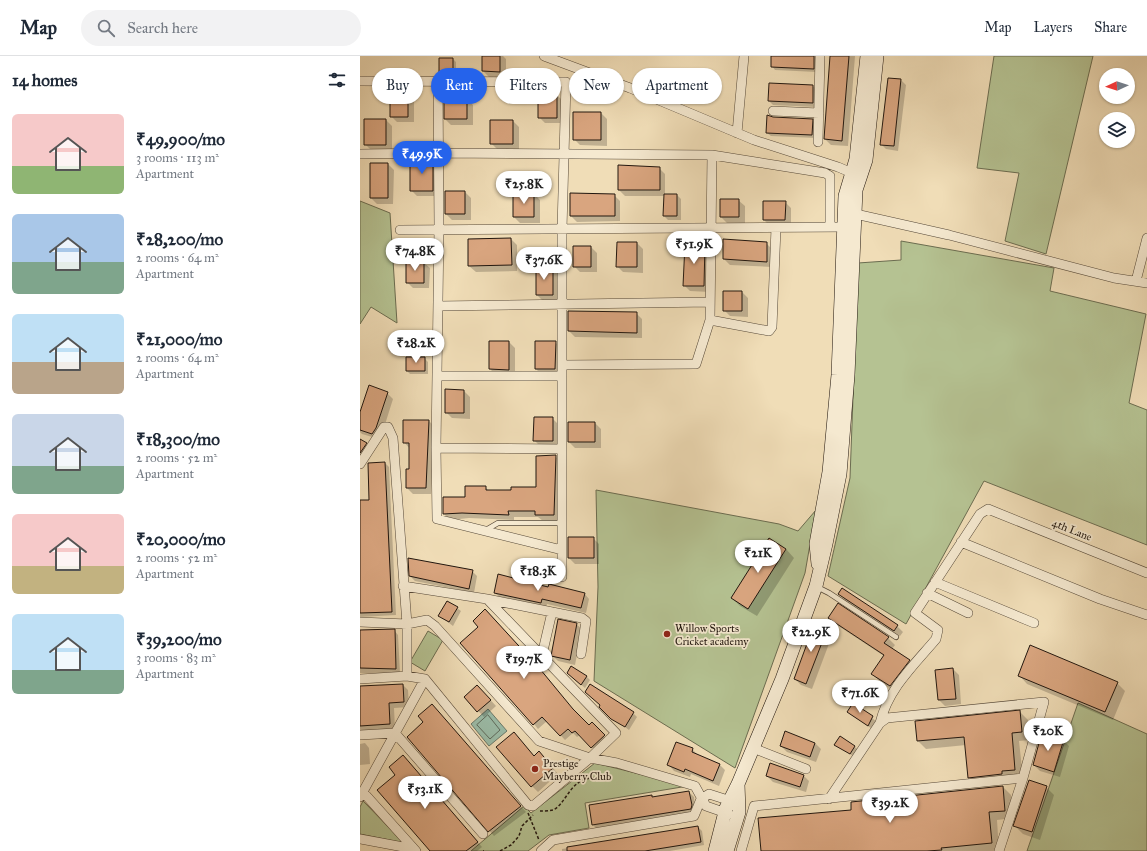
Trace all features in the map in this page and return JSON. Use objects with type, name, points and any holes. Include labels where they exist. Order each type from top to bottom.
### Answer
[{"type":"street","points":[[544,56],[630,88],[737,133],[856,175]]},
{"type":"street","points":[[737,133],[744,56]]},
{"type":"street","points":[[818,142],[820,56]]},
{"type":"street","points":[[727,851],[736,807],[738,784],[782,679],[816,586],[840,474],[848,375],[849,227],[850,213],[856,190],[856,159],[867,56]]},
{"type":"street","points":[[856,175],[866,160],[877,56]]},
{"type":"street","points":[[360,81],[431,81]]},
{"type":"street","points":[[487,81],[566,82],[562,229],[562,577]]},
{"type":"street","points":[[438,104],[440,228],[436,448],[437,519],[562,550]]},
{"type":"street","points":[[773,110],[819,113]]},
{"type":"street","points":[[360,154],[439,153],[712,155],[825,173],[830,176],[830,228]]},
{"type":"street","points":[[562,365],[696,364],[710,320],[712,155]]},
{"type":"street","points":[[850,213],[949,235],[1114,278],[1147,283]]},
{"type":"street","points":[[400,230],[440,228],[711,229],[849,227]]},
{"type":"street","points":[[710,320],[769,331],[772,327],[776,228]]},
{"type":"street","points":[[1136,281],[1147,238]]},
{"type":"street","points":[[438,306],[710,302]]},
{"type":"street","points":[[437,376],[562,376]]},
{"type":"street","points":[[360,464],[384,427],[388,427],[394,438],[403,586],[407,624],[407,676]]},
{"type":"street","points":[[436,448],[562,449]]},
{"type":"street","name":"4th Lane","points":[[961,542],[980,514],[988,509],[1147,573]]},
{"type":"street","points":[[829,800],[880,723],[884,708],[898,685],[936,639],[938,630],[915,613],[961,542],[1100,599],[1147,615]]},
{"type":"street","points":[[935,582],[1034,623]]},
{"type":"street","points":[[403,586],[487,599],[585,620],[581,654]]},
{"type":"street","points":[[928,594],[968,613]]},
{"type":"street","points":[[360,679],[407,676],[425,679],[528,805],[533,806],[590,758],[616,733],[487,599]]},
{"type":"street","points":[[542,655],[552,612]]},
{"type":"street","points":[[360,622],[407,624],[427,620],[435,626],[539,741],[590,758],[617,763],[696,786],[706,806],[725,813]]},
{"type":"street","points":[[415,850],[361,794],[425,679]]},
{"type":"street","points":[[880,723],[892,717],[1044,702],[1023,778],[999,851]]},
{"type":"street","points":[[360,735],[395,733]]},
{"type":"street","points":[[395,733],[483,834]]},
{"type":"street","points":[[753,748],[806,769]]},
{"type":"street","points":[[741,851],[754,806],[829,800],[1023,778]]},
{"type":"street","points":[[542,850],[553,840],[694,816],[701,798],[709,794],[736,807]]},
{"type":"street","points":[[715,851],[725,813],[736,807]]},
{"type":"street","points":[[360,839],[415,850]]},
{"type":"lane","points":[[485,531],[498,523],[562,523]]},
{"type":"lane","points":[[816,586],[896,637]]},
{"type":"path","points":[[500,851],[508,848],[516,840],[522,826],[530,817],[537,812],[554,809],[564,799],[573,786],[589,777],[602,777],[612,770],[617,763]]},
{"type":"path","points":[[528,805],[528,816],[530,817],[542,850]]},
{"type":"shaded area","points":[[994,56],[1093,56],[1046,254],[1005,241],[1019,173],[977,168]]},
{"type":"shaded area","points":[[360,201],[390,213],[397,323],[371,307],[360,324]]},
{"type":"shaded area","points":[[901,241],[1054,268],[1050,291],[1146,314],[1129,403],[1147,410],[1147,545],[984,481],[906,624],[828,576],[850,478],[858,263],[901,260]]},
{"type":"shaded area","name":"Willow Sports Cricket academy","points":[[596,490],[779,524],[798,531],[816,510],[805,573],[735,768],[594,681],[598,587]]},
{"type":"shaded area","points":[[428,631],[443,640],[425,671],[410,662]]},
{"type":"shaded area","points":[[1078,703],[1147,734],[1147,851],[1027,851]]},
{"type":"shaded area","points":[[595,763],[688,786],[585,803],[589,828],[549,835],[528,851],[471,851],[524,806],[531,813]]},
{"type":"shaded area","points":[[363,801],[404,843],[360,834],[360,807]]},
{"type":"water","points":[[488,709],[507,731],[489,746],[471,724]]},
{"type":"building","points":[[482,56],[500,56],[500,68],[495,68],[495,72],[487,71],[487,68],[482,68]]},
{"type":"building","points":[[771,56],[814,56],[814,69],[771,67]]},
{"type":"building","points":[[830,56],[849,56],[842,141],[824,139]]},
{"type":"building","points":[[439,58],[453,58],[453,68],[439,68]]},
{"type":"building","points":[[888,78],[901,79],[894,146],[880,145]]},
{"type":"building","points":[[769,83],[813,85],[813,103],[768,101]]},
{"type":"building","points":[[390,104],[408,104],[408,117],[390,117]]},
{"type":"building","points":[[444,104],[467,104],[467,119],[444,119]]},
{"type":"building","points":[[538,104],[557,104],[557,118],[538,118]]},
{"type":"building","points":[[573,112],[601,112],[601,140],[573,140]]},
{"type":"building","points":[[767,115],[773,117],[813,119],[812,135],[766,133]]},
{"type":"building","points":[[364,119],[386,119],[386,145],[364,145]]},
{"type":"building","points":[[490,120],[513,120],[513,144],[490,144]]},
{"type":"building","points":[[410,159],[433,159],[433,191],[410,191]]},
{"type":"building","points":[[370,163],[388,163],[388,198],[370,198]]},
{"type":"building","points":[[618,165],[660,167],[660,190],[618,190]]},
{"type":"building","points":[[445,191],[465,191],[465,214],[445,214]]},
{"type":"building","points":[[513,193],[534,193],[534,217],[513,217]]},
{"type":"building","points":[[570,193],[615,194],[615,216],[570,216]]},
{"type":"building","points":[[664,194],[677,194],[677,216],[663,216]]},
{"type":"building","points":[[720,199],[739,199],[739,217],[720,217]]},
{"type":"building","points":[[763,201],[786,201],[785,220],[763,220]]},
{"type":"building","points":[[511,238],[512,265],[468,266],[468,239]]},
{"type":"building","points":[[723,239],[767,242],[767,262],[723,259]]},
{"type":"building","points":[[617,242],[637,242],[637,267],[616,267]]},
{"type":"building","points":[[685,244],[705,244],[704,286],[683,286]]},
{"type":"building","points":[[573,246],[591,246],[591,267],[573,267]]},
{"type":"building","points":[[406,261],[424,261],[424,283],[406,283]]},
{"type":"building","points":[[536,267],[553,268],[553,295],[536,295]]},
{"type":"building","points":[[723,291],[742,291],[742,311],[723,311]]},
{"type":"building","points":[[568,311],[637,312],[637,333],[568,331]]},
{"type":"building","points":[[489,341],[509,341],[509,370],[489,369]]},
{"type":"building","points":[[535,341],[556,341],[555,369],[535,369]]},
{"type":"building","points":[[406,357],[425,357],[425,371],[406,371]]},
{"type":"building","points":[[369,385],[388,392],[376,428],[372,434],[360,430],[360,412]]},
{"type":"building","points":[[445,389],[464,390],[464,413],[445,413]]},
{"type":"building","points":[[534,417],[553,417],[553,441],[533,441]]},
{"type":"building","points":[[403,420],[429,420],[426,488],[406,488],[406,469],[409,469],[409,443],[403,443]]},
{"type":"building","points":[[568,422],[595,422],[595,442],[568,442]]},
{"type":"building","points":[[360,439],[367,443],[360,453]]},
{"type":"building","points":[[556,455],[554,515],[535,515],[535,511],[508,511],[509,515],[462,513],[443,514],[443,497],[465,497],[465,486],[486,486],[486,490],[511,490],[511,487],[536,487],[536,456]]},
{"type":"building","points":[[385,462],[392,612],[360,613],[360,500],[369,500],[368,463]]},
{"type":"building","points":[[568,537],[594,537],[594,558],[568,558]]},
{"type":"building","points":[[769,538],[786,549],[748,609],[731,598]]},
{"type":"building","points":[[408,558],[473,570],[469,589],[409,576]]},
{"type":"building","points":[[498,574],[548,587],[549,584],[585,593],[581,608],[542,599],[541,603],[494,593]]},
{"type":"building","points":[[842,588],[898,625],[894,631],[838,594]]},
{"type":"building","points":[[447,601],[458,607],[449,622],[438,616]]},
{"type":"building","points":[[838,603],[889,637],[884,643],[910,660],[890,686],[871,674],[884,655],[828,618]]},
{"type":"building","points":[[485,609],[540,669],[573,709],[589,725],[592,722],[605,735],[591,748],[575,731],[572,733],[568,729],[560,736],[542,717],[533,725],[460,643],[478,627],[473,621]]},
{"type":"building","points":[[558,619],[577,623],[570,660],[551,656]]},
{"type":"building","points":[[815,622],[828,627],[806,684],[794,679]]},
{"type":"building","points":[[395,629],[396,669],[360,668],[360,630]]},
{"type":"building","points":[[1030,645],[1118,682],[1105,712],[1018,676]]},
{"type":"building","points":[[571,666],[587,676],[581,685],[567,673]]},
{"type":"building","points":[[953,668],[956,699],[938,700],[935,670]]},
{"type":"building","points":[[403,684],[404,702],[389,703],[390,724],[360,726],[360,686]]},
{"type":"building","points":[[590,684],[634,712],[625,727],[611,719],[599,707],[600,705],[585,692]]},
{"type":"building","points":[[477,685],[491,700],[477,712],[464,697]]},
{"type":"building","points":[[853,703],[873,716],[868,726],[847,712]]},
{"type":"building","points":[[432,704],[521,806],[488,832],[407,737],[423,722],[418,716]]},
{"type":"building","points":[[1020,710],[1022,732],[1012,733],[1015,770],[1002,771],[1002,774],[968,778],[964,737],[917,741],[915,721]]},
{"type":"building","points":[[785,731],[815,743],[810,757],[780,746]]},
{"type":"building","points":[[514,732],[534,756],[539,751],[553,768],[531,787],[496,747]]},
{"type":"building","points":[[1042,732],[1064,739],[1054,772],[1033,765]]},
{"type":"building","points":[[840,736],[855,746],[850,754],[834,745]]},
{"type":"building","points":[[676,742],[693,748],[692,752],[720,764],[713,781],[685,769],[684,772],[667,765]]},
{"type":"building","points":[[403,755],[478,842],[466,851],[430,851],[377,790],[395,775],[389,767]]},
{"type":"building","points":[[770,763],[804,775],[800,787],[766,776]]},
{"type":"building","points":[[1029,780],[1047,786],[1032,832],[1013,826]]},
{"type":"building","points":[[1003,786],[1005,811],[989,812],[992,843],[941,848],[942,850],[927,851],[761,851],[758,818],[851,810],[851,802]]},
{"type":"building","points":[[689,791],[692,805],[691,809],[592,825],[589,805]]},
{"type":"building","points":[[698,826],[701,842],[645,851],[567,851],[567,847]]},
{"type":"place","name":"Willow Sports Cricket academy","points":[[667,634]]},
{"type":"place","name":"Prestige Mayberry Club","points":[[535,769]]}]
